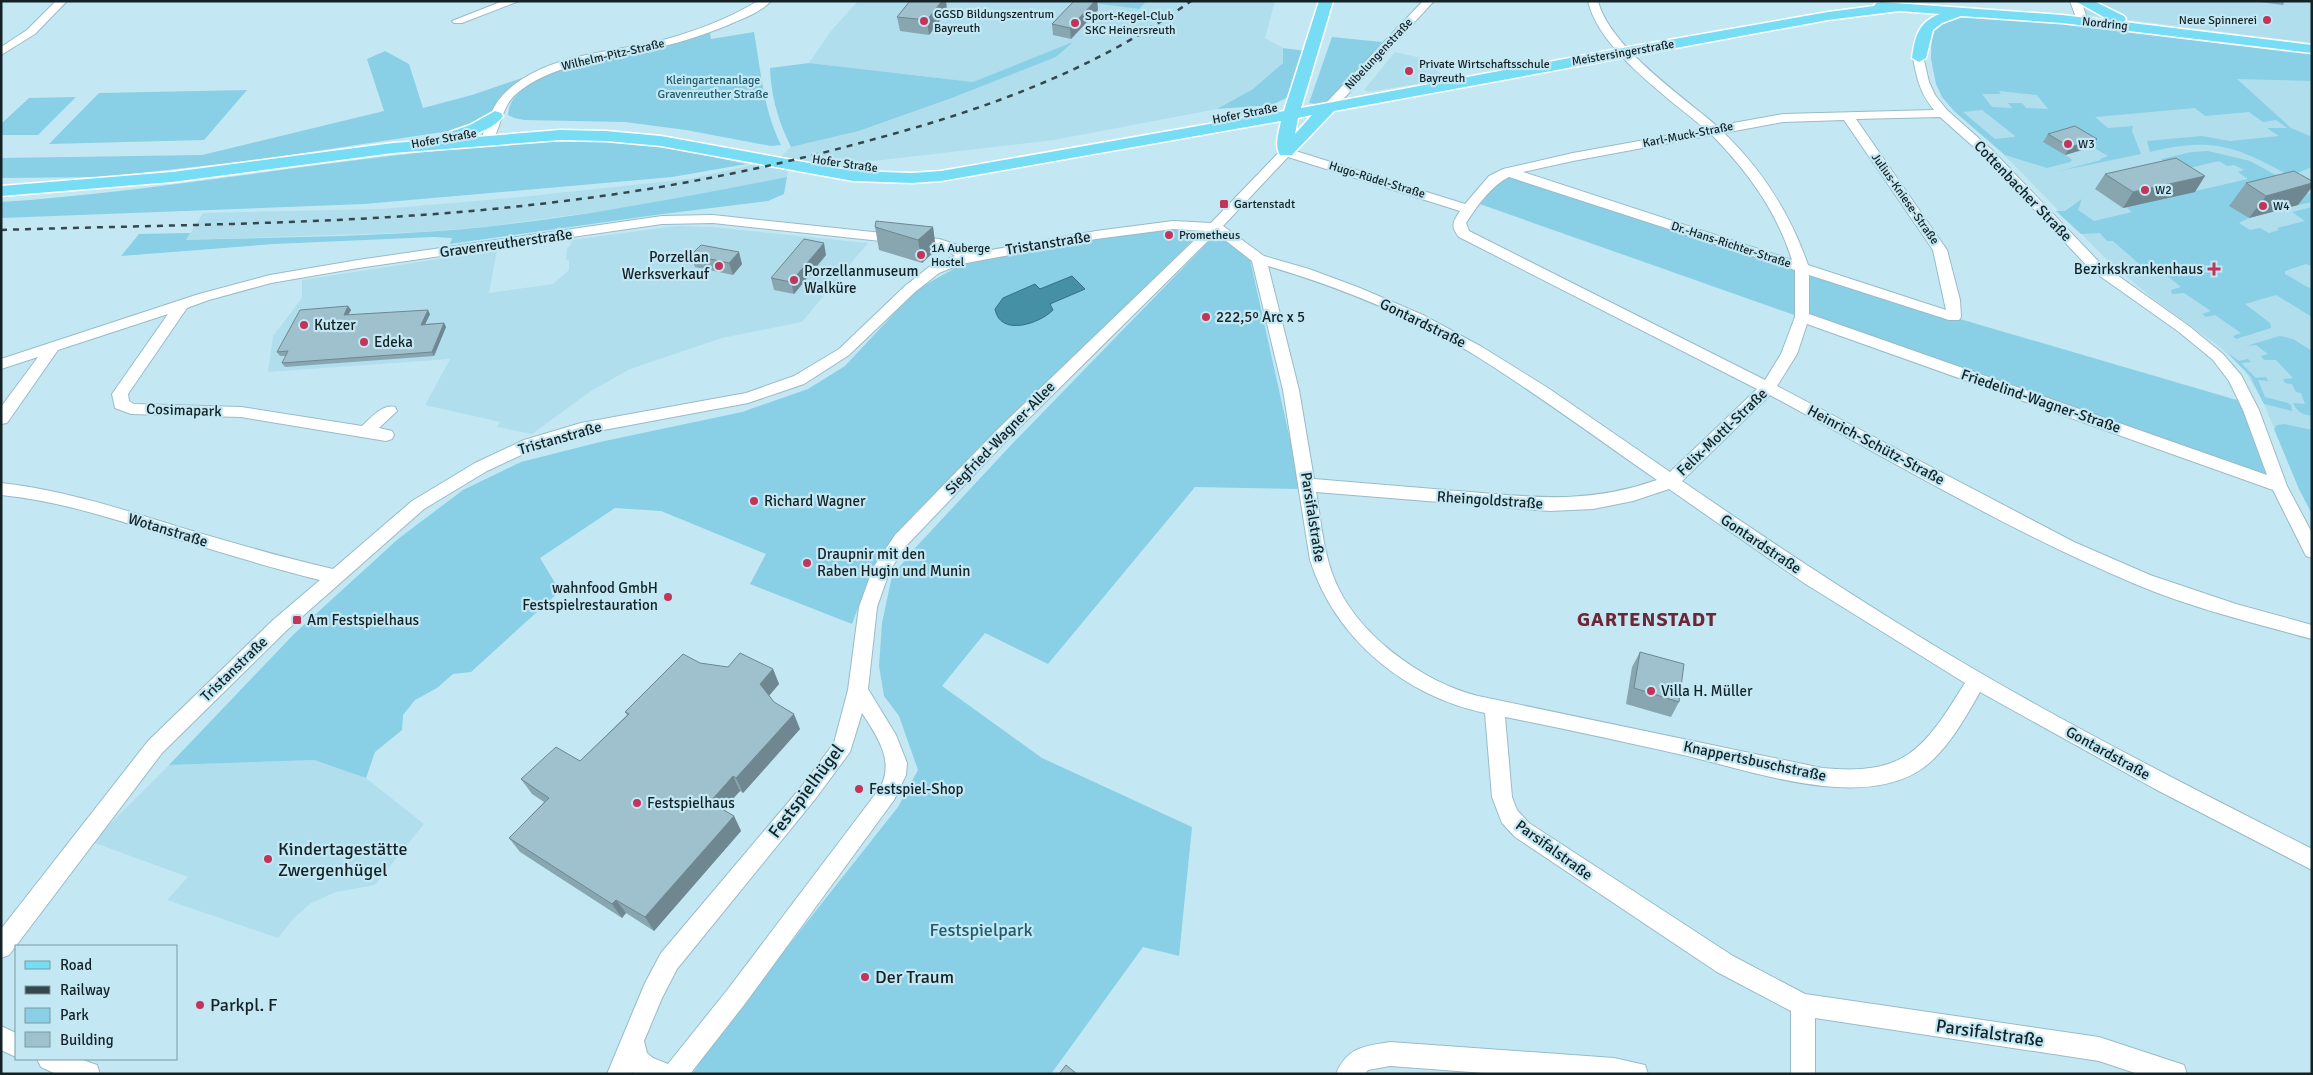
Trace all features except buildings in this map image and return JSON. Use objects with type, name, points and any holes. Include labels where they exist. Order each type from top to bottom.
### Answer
[{"type":"main road","points":[[1289,126],[1326,1]]},
{"type":"main road","points":[[1823,1],[1831,9],[1828,16]]},
{"type":"main road","points":[[1843,1],[1909,22],[1924,30],[1933,20],[1957,14],[1983,12]]},
{"type":"main road","points":[[2082,1],[2117,18],[2156,29]]},
{"type":"main road","name":"Nordring","points":[[1909,22],[1983,12],[2156,29],[2312,49]]},
{"type":"main road","name":"Meistersingerstraße","points":[[1289,126],[1330,106],[1828,16],[1909,22]]},
{"type":"main road","points":[[1909,22],[1919,58]]},
{"type":"main road","name":"Hofer Straße","points":[[1,191],[107,184],[238,169],[393,148],[448,137],[493,125],[560,135],[606,136],[661,141],[836,174],[867,178],[941,176],[1242,124],[1289,126],[1288,105],[1267,112],[944,166],[895,170],[845,166],[677,135],[619,128],[535,128],[493,125],[393,148]]},
{"type":"main road","points":[[1305,133],[1330,106]]},
{"type":"main road","points":[[1242,124],[1266,127],[1273,130],[1289,126],[1305,133]]},
{"type":"main road","points":[[1289,126],[1292,130],[1305,133]]},
{"type":"main road","points":[[1,183],[75,182],[107,184]]},
{"type":"main road","points":[[1,198],[67,192],[107,184]]},
{"type":"street","points":[[1,52],[31,32],[62,1]]},
{"type":"street","points":[[458,21],[514,1]]},
{"type":"street","name":"Wilhelm-Pitz-Straße","points":[[493,125],[512,93],[525,83],[555,68],[675,40],[709,30],[749,6],[766,1]]},
{"type":"street","name":"Nibelungenstraße","points":[[1330,106],[1389,40],[1429,1]]},
{"type":"street","name":"Felix-Mottl-Straße","points":[[1593,1],[1596,14],[1604,28],[1623,52],[1714,130],[1742,158],[1763,185],[1792,238],[1802,268],[1802,317],[1789,354],[1768,388],[1670,482]]},
{"type":"street","points":[[2075,1],[2082,21]]},
{"type":"street","name":"Cottenbacher Straße","points":[[1919,58],[1923,82],[1929,96],[1943,113],[1988,153],[2095,266],[2184,329],[2218,357],[2236,379],[2251,410],[2279,486],[2312,551]]},
{"type":"street","name":"Karl-Muck-Straße","points":[[1459,223],[1468,209],[1494,179],[1508,172],[1573,157],[1784,118],[1943,113]]},
{"type":"street","name":"Julius-Kniese-Straße","points":[[1848,117],[1940,250],[1953,300],[1954,317]]},
{"type":"street","name":"Hugo-Rüdel-Straße","points":[[1289,126],[1468,209]]},
{"type":"street","name":"Siegfried-Wagner-Allee","points":[[858,690],[868,607],[882,568],[901,540],[1046,392],[1215,227],[1289,126]]},
{"type":"street","name":"Dr.-Hans-Richter-Straße","points":[[1508,172],[1954,317]]},
{"type":"street","name":"Gravenreutherstraße","points":[[1,364],[241,286],[299,274],[674,219],[713,220],[939,243],[951,247],[964,258]]},
{"type":"street","name":"Heinrich-Schütz-Straße","points":[[1459,223],[1459,228],[1464,234],[1768,388],[2068,547],[2144,580],[2235,611],[2312,632]]},
{"type":"street","name":"Tristanstraße","points":[[1,947],[155,747],[280,624],[334,576],[418,505],[481,467],[530,444],[581,429],[748,398],[805,378],[844,352],[910,289],[934,270],[964,258],[1096,235],[1173,225],[1215,227]]},
{"type":"street","name":"Gontardstraße","points":[[1215,227],[1259,260],[1304,272],[1354,291],[1418,318],[1477,350],[1542,392],[1810,578],[1977,682],[2162,783],[2312,860]]},
{"type":"street","name":"Parsifalstraße","points":[[1259,260],[1291,390],[1322,574],[1334,600],[1345,615],[1394,661],[1428,686],[1443,693],[1494,707],[1502,797],[1509,816],[1522,830],[1725,964],[1802,1005],[2098,1048],[2175,1074]]},
{"type":"street","name":"Cosimapark","points":[[182,304],[120,394],[120,404],[132,408],[241,412],[386,435]]},
{"type":"street","name":"Friedelind-Wagner-Straße","points":[[1802,317],[2279,486]]},
{"type":"street","points":[[1,418],[53,347]]},
{"type":"street","points":[[366,432],[389,411]]},
{"type":"street","name":"Rheingoldstraße","points":[[1308,485],[1550,505],[1593,503],[1633,495],[1670,482]]},
{"type":"street","name":"Wotanstraße","points":[[1,489],[54,497],[144,522],[264,560],[334,576]]},
{"type":"street","name":"Knappertsbuschstraße","points":[[1494,707],[1667,742],[1788,771],[1823,777],[1857,779],[1901,770],[1929,750],[1948,727],[1977,682]]},
{"type":"street","points":[[675,1074],[803,908],[887,794],[893,783],[897,772],[896,759],[882,729],[858,690]]},
{"type":"street","name":"Festspielhügel","points":[[619,1074],[632,1039],[669,961],[836,758],[843,746],[858,690]]},
{"type":"street","points":[[1802,1005],[1803,1074]]},
{"type":"street","points":[[1,1038],[15,1045]]},
{"type":"street","points":[[632,1039],[636,1060],[646,1068],[664,1074]]},
{"type":"street","points":[[1348,1074],[1362,1059],[1390,1054],[1614,1070],[1636,1074]]},
{"type":"street","points":[[52,1060],[88,1074]]},
{"type":"shaded area","points":[[858,1],[1078,1],[1139,9],[1147,1],[1275,1],[1265,38],[1283,48],[1283,63],[1253,89],[1217,109],[1054,140],[788,171],[787,177],[653,204],[484,227],[419,232],[186,240],[203,213],[381,209],[521,197],[689,179],[778,159],[791,147],[860,131],[952,98],[1056,57],[1071,43],[973,82],[809,63],[831,31]]},
{"type":"shaded area","points":[[2076,1],[2312,1],[2312,43],[2081,14]]},
{"type":"shaded area","name":"Bezirkskrankenhaus","points":[[1940,25],[2312,52],[2312,514],[2299,489],[2264,404],[2245,371],[2220,347],[2150,296],[2110,263],[2000,151],[1955,112],[1942,97],[1933,70],[1931,45],[1934,27]]},
{"type":"shaded area","name":"Private Wirtschaftsschule Bayreuth","points":[[1395,52],[1426,59],[1446,79],[1369,92],[1364,90]]},
{"type":"shaded area","points":[[676,226],[712,227],[868,243],[802,322],[722,338],[630,369],[591,391],[532,434],[497,427],[500,422],[425,405],[450,359],[268,372],[273,336],[302,298],[302,280],[497,250],[489,293],[553,284],[569,270],[569,260],[566,260],[567,248],[571,245],[571,240]]},
{"type":"shaded area","points":[[1072,276],[1085,289],[1050,304],[1053,310],[1039,320],[1021,325],[1012,325],[1004,323],[998,318],[995,309],[1003,298],[1035,284],[1040,289]]},
{"type":"shaded area","name":"Kindertagestätte Zwergenhügel","points":[[314,760],[366,778],[424,824],[375,885],[336,892],[311,903],[293,919],[278,938],[167,900],[188,877],[92,842],[169,765]]},
{"type":"green space","points":[[1078,1],[1147,1],[1139,9]]},
{"type":"green space","points":[[1959,16],[2081,25],[2312,52],[2312,81],[2237,79],[2291,128],[2312,137],[2312,167],[2290,176],[2254,157],[2238,151],[2207,145],[2172,147],[2150,152],[2147,141],[2202,136],[2230,141],[2279,136],[2267,128],[2287,128],[2276,120],[2263,122],[2249,112],[2205,116],[2195,108],[2095,117],[2108,128],[2133,126],[2132,131],[2141,154],[2059,171],[2101,160],[2108,156],[2070,134],[2044,142],[2070,158],[2072,160],[2070,162],[2047,168],[2005,155],[1955,112],[1942,97],[1936,84],[1931,59],[1932,31],[1940,23]],"holes":[[[1999,91],[2037,95],[2048,109],[2026,108],[2022,103],[2008,103],[2012,108],[1992,107],[1982,94],[2001,94]],[[1982,110],[2015,136],[2015,137],[1995,139],[1963,112]]]},
{"type":"green space","name":"Kleingartenanlage Gravenreuther Straße","points":[[754,32],[766,104],[781,145],[771,146],[686,130],[625,122],[524,120],[508,115],[514,99],[526,87],[543,77],[564,69],[652,50],[710,33],[711,39]]},
{"type":"green space","points":[[1332,37],[1382,42],[1327,106],[1309,103]]},
{"type":"green space","points":[[1073,42],[1056,57],[952,98],[859,131],[791,147],[782,128],[772,88],[770,68],[809,63],[973,82]]},
{"type":"green space","points":[[1283,48],[1306,51],[1292,95],[1272,105],[1217,109],[1253,89],[1283,63]]},
{"type":"green space","points":[[385,51],[409,64],[423,108],[472,95],[531,75],[498,99],[490,114],[469,128],[264,159],[104,177],[1,178],[1,158],[202,155],[384,111],[367,59]]},
{"type":"green space","points":[[247,90],[204,140],[49,144],[99,93]]},
{"type":"green space","points":[[76,97],[38,135],[1,135],[1,124],[29,98]]},
{"type":"green space","points":[[586,140],[661,146],[747,164],[672,177],[364,204],[1,218],[1,202],[148,188],[439,150]]},
{"type":"green space","points":[[2208,151],[2250,161],[2312,195],[2312,202],[2298,205],[2277,193],[2230,206],[2249,218],[2239,223],[2250,230],[2260,228],[2269,233],[2279,230],[2277,228],[2305,221],[2292,212],[2312,207],[2312,266],[2306,264],[2285,271],[2285,274],[2309,288],[2312,287],[2312,317],[2276,295],[2245,304],[2270,323],[2271,328],[2236,339],[2233,336],[2241,333],[2215,315],[2206,317],[2202,314],[2211,311],[2184,293],[2172,294],[2171,290],[2181,287],[2156,267],[2145,269],[2113,241],[2107,241],[2100,233],[2081,234],[2056,211],[2065,211],[2082,199],[2078,210],[2094,221],[2132,212],[2126,207],[2248,179],[2238,172],[2244,170],[2234,165],[2227,166],[2219,161],[2177,171],[2161,159],[2192,152]]},
{"type":"green space","points":[[1508,173],[1953,317],[2247,403],[2279,486],[1474,202]]},
{"type":"green space","points":[[787,177],[784,194],[768,201],[450,244],[452,238],[433,237],[274,244],[121,256],[139,234],[190,233],[186,240],[411,233],[485,227],[598,212]]},
{"type":"green space","points":[[1171,229],[1201,232],[915,513],[894,539],[878,566],[864,593],[852,624],[750,584],[766,554],[661,511],[615,508],[540,558],[560,591],[471,672],[453,674],[437,688],[415,700],[403,715],[402,730],[375,752],[366,778],[314,760],[169,765],[294,634],[398,539],[463,490],[521,462],[600,442],[742,412],[808,389],[845,366],[916,290],[957,267],[982,257],[1064,243]]},
{"type":"green space","name":"Festspielpark","points":[[1216,234],[1237,244],[1249,255],[1301,489],[1195,487],[1048,664],[985,633],[942,686],[1042,758],[1192,827],[1179,956],[1143,947],[1051,1074],[692,1074],[724,1027],[898,807],[918,770],[899,716],[884,696],[879,666],[882,623],[892,576],[917,546],[1013,443]]},
{"type":"green space","points":[[2280,336],[2293,339],[2312,351],[2312,416],[2300,412],[2293,403],[2305,404],[2301,393],[2296,392],[2292,384],[2285,383],[2283,379],[2293,378],[2276,360],[2264,360],[2261,356],[2268,354],[2256,345],[2246,346]]},
{"type":"green space","points":[[2227,352],[2239,361],[2248,359],[2251,362],[2241,363],[2256,378],[2266,377],[2268,381],[2258,380],[2265,397],[2288,403],[2291,405],[2292,411],[2264,404],[2250,376]]},
{"type":"green space","points":[[2285,424],[2312,430],[2312,514],[2299,489],[2274,429],[2277,425]]},
{"type":"railway","points":[[1,230],[279,222],[418,215],[556,202],[679,184],[842,148],[964,113],[1043,83],[1081,66],[1156,25],[1191,1]]},
{"type":"place","name":"Neue Spinnerei","points":[[2267,20]]},
{"type":"place","name":"GGSD Bildungszentrum Bayreuth","points":[[924,21]]},
{"type":"place","name":"Sport-Kegel-Club SKC Heinersreuth","points":[[1075,23]]},
{"type":"place","name":"Private Wirtschaftsschule Bayreuth","points":[[1409,71]]},
{"type":"place","name":"W3","points":[[2068,144]]},
{"type":"place","name":"W2","points":[[2145,190]]},
{"type":"place","name":"Gartenstadt","points":[[1224,204]]},
{"type":"place","name":"W4","points":[[2263,206]]},
{"type":"place","name":"Prometheus","points":[[1169,235]]},
{"type":"place","name":"1A Auberge Hostel","points":[[921,255]]},
{"type":"place","name":"Porzellan Werksverkauf","points":[[719,266]]},
{"type":"place","name":"Bezirkskrankenhaus","points":[[2214,269]]},
{"type":"place","name":"Porzellanmuseum Walküre","points":[[794,280]]},
{"type":"place","name":"222,5º Arc x 5","points":[[1206,317]]},
{"type":"place","name":"Kutzer","points":[[304,325]]},
{"type":"place","name":"Edeka","points":[[364,342]]},
{"type":"place","name":"Richard Wagner","points":[[754,501]]},
{"type":"place","name":"Draupnir mit den Raben Hugin und Munin","points":[[807,563]]},
{"type":"place","name":"wahnfood GmbH Festspielrestauration","points":[[668,597]]},
{"type":"place","name":"Am Festspielhaus","points":[[297,620]]},
{"type":"place","name":"Villa H. Müller","points":[[1651,691]]},
{"type":"place","name":"Festspiel-Shop","points":[[859,789]]},
{"type":"place","name":"Festspielhaus","points":[[637,803]]},
{"type":"place","name":"Kindertagestätte Zwergenhügel","points":[[268,859]]},
{"type":"place","name":"Der Traum","points":[[865,977]]},
{"type":"place","name":"Parkpl. F","points":[[200,1005]]},
{"type":"district","name":"GARTENSTADT","points":[[1647,619]]}]
